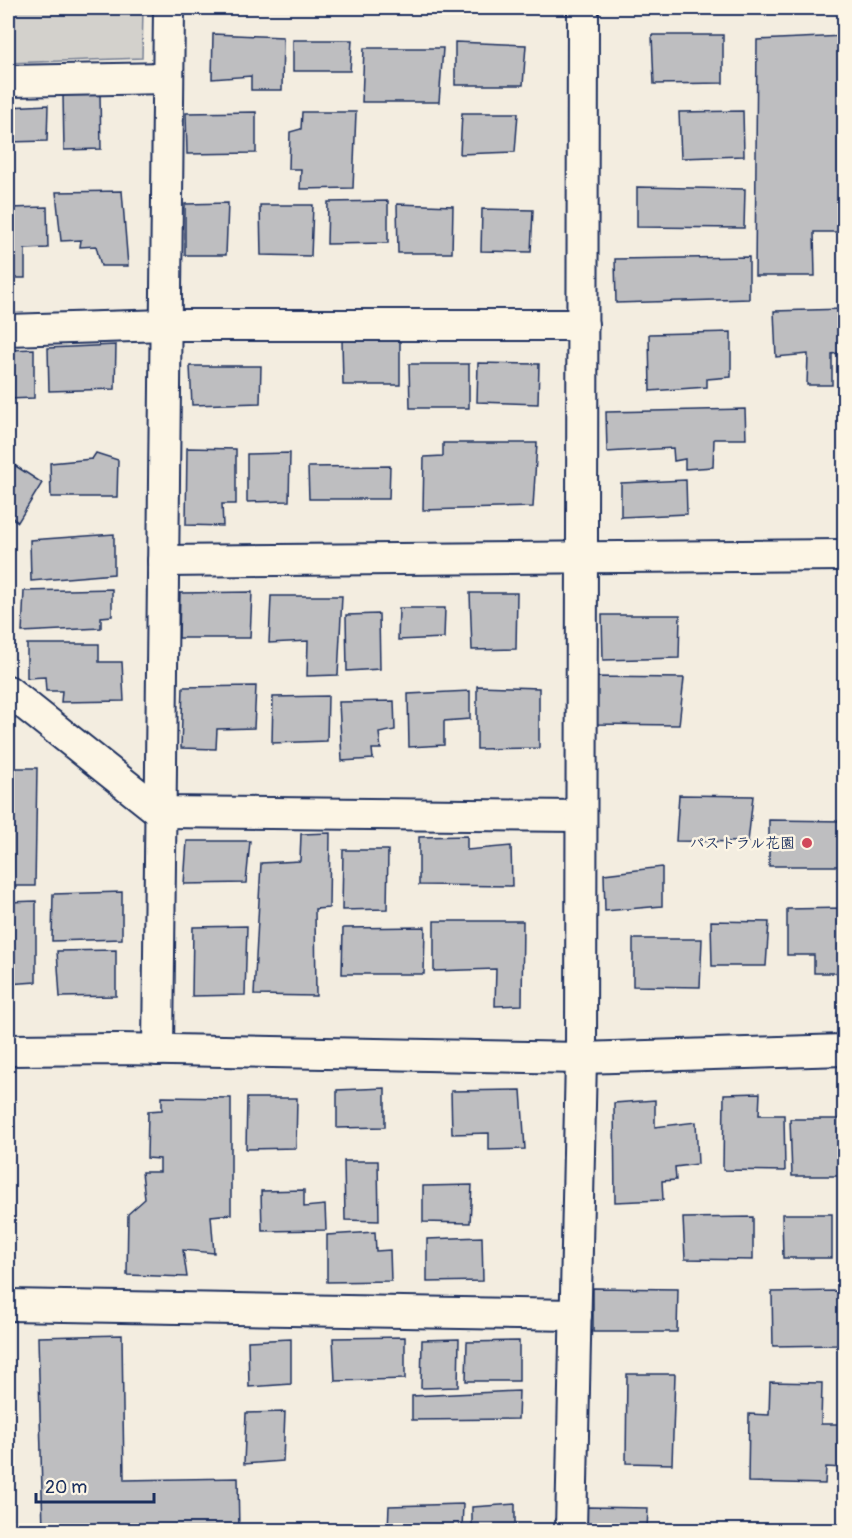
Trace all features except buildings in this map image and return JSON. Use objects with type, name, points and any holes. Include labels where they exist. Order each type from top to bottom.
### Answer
[{"type":"street","points":[[158,1050],[169,8]]},
{"type":"street","points":[[571,1530],[581,1058],[584,8]]},
{"type":"street","points":[[8,81],[168,78]]},
{"type":"street","points":[[8,330],[165,325],[583,326]]},
{"type":"street","points":[[163,561],[844,555]]},
{"type":"street","points":[[8,691],[160,812],[580,816]]},
{"type":"street","points":[[8,1050],[158,1050],[581,1058],[844,1050]]},
{"type":"street","points":[[8,1305],[576,1315]]},
{"type":"shaded area","points":[[8,8],[143,8],[142,58],[8,63]]},
{"type":"place","name":"パストラル花園","points":[[807,843]]}]
